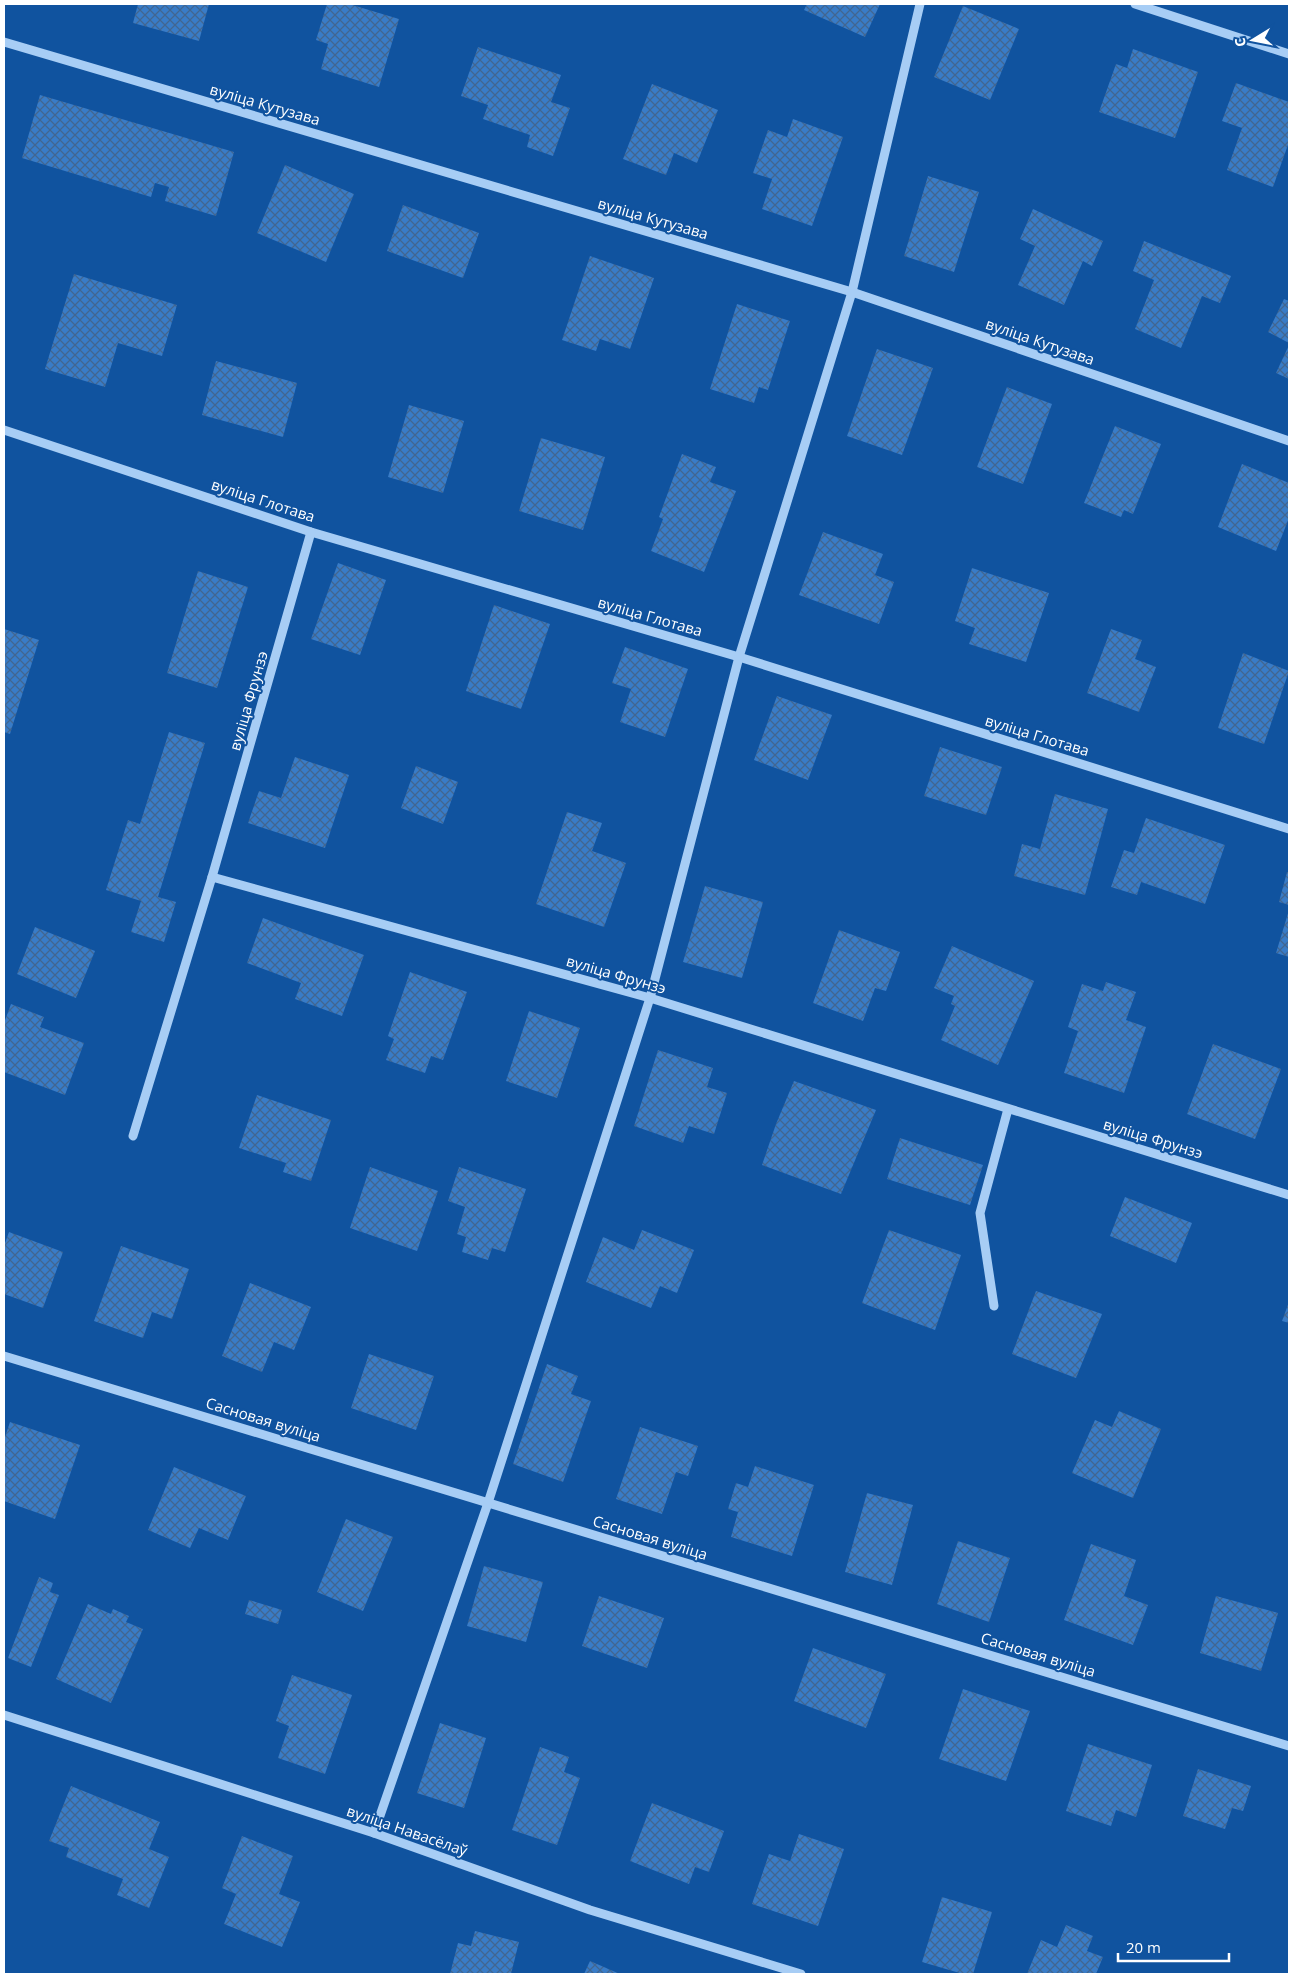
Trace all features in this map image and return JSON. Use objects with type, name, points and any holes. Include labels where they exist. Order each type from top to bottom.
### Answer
[{"type":"street","points":[[374,1833],[488,1503],[650,998],[739,657],[852,292],[920,4]]},
{"type":"street","points":[[1135,4],[1289,54]]},
{"type":"street","name":"вуліца Кутузава","points":[[4,42],[852,292],[1289,441]]},
{"type":"street","name":"вуліца Глотава","points":[[4,430],[311,532],[739,657],[1289,829]]},
{"type":"street","name":"вуліца Фрунзэ","points":[[133,1136],[212,877],[311,532]]},
{"type":"street","name":"вуліца Фрунзэ","points":[[212,877],[650,998],[1289,1195]]},
{"type":"street","points":[[994,1306],[980,1214],[1008,1109]]},
{"type":"street","name":"Сасновая вуліца","points":[[4,1356],[1289,1746]]},
{"type":"street","name":"вуліца Навасёлаў","points":[[4,1715],[374,1833],[590,1910],[801,1974]]},
{"type":"building","points":[[138,4],[209,4],[199,41],[133,23]]},
{"type":"building","points":[[327,4],[349,4],[399,19],[379,87],[321,69],[328,44],[316,40]]},
{"type":"building","points":[[807,4],[880,4],[865,37],[804,10]]},
{"type":"building","points":[[963,6],[1019,29],[990,100],[934,77]]},
{"type":"building","points":[[478,47],[561,75],[551,102],[570,108],[553,156],[527,147],[530,135],[483,119],[488,105],[461,96]]},
{"type":"building","points":[[1133,49],[1198,72],[1175,138],[1099,112],[1116,64],[1127,68]]},
{"type":"building","points":[[1236,83],[1289,102],[1289,142],[1273,187],[1227,170],[1242,128],[1222,121]]},
{"type":"building","points":[[652,84],[718,110],[697,163],[674,153],[666,175],[623,159]]},
{"type":"building","points":[[40,95],[234,152],[216,216],[165,201],[169,187],[155,183],[151,197],[22,158]]},
{"type":"building","points":[[793,119],[843,137],[812,226],[762,209],[772,179],[753,173],[768,130],[787,137]]},
{"type":"building","points":[[285,165],[354,194],[326,262],[257,233]]},
{"type":"building","points":[[928,176],[979,192],[954,272],[904,256]]},
{"type":"building","points":[[403,205],[479,233],[463,278],[387,251]]},
{"type":"building","points":[[1033,209],[1103,241],[1092,266],[1083,261],[1064,305],[1018,285],[1035,246],[1020,239]]},
{"type":"building","points":[[1144,241],[1231,276],[1220,303],[1202,296],[1181,348],[1135,329],[1154,280],[1133,271]]},
{"type":"building","points":[[590,256],[654,278],[630,349],[600,339],[596,351],[562,340]]},
{"type":"building","points":[[74,274],[177,305],[162,356],[118,343],[105,387],[45,369]]},
{"type":"building","points":[[1284,299],[1289,301],[1289,343],[1268,332]]},
{"type":"building","points":[[737,304],[790,321],[768,390],[759,387],[754,403],[710,389]]},
{"type":"building","points":[[1289,345],[1289,379],[1276,373]]},
{"type":"building","points":[[877,349],[933,368],[902,455],[847,436]]},
{"type":"building","points":[[216,361],[297,383],[283,437],[202,415]]},
{"type":"building","points":[[1007,387],[1052,404],[1023,484],[977,467]]},
{"type":"building","points":[[409,405],[464,421],[443,493],[388,477]]},
{"type":"building","points":[[1115,426],[1161,444],[1133,514],[1124,510],[1121,517],[1084,503]]},
{"type":"building","points":[[541,438],[605,457],[583,530],[519,511]]},
{"type":"building","points":[[682,454],[716,467],[710,482],[736,491],[704,572],[651,551],[663,519],[659,517]]},
{"type":"building","points":[[1242,464],[1289,483],[1289,518],[1276,551],[1218,527]]},
{"type":"building","points":[[823,532],[883,554],[875,575],[894,582],[879,624],[799,595]]},
{"type":"building","points":[[338,563],[386,580],[360,655],[311,639]]},
{"type":"building","points":[[972,568],[1049,593],[1026,662],[969,644],[975,628],[955,621]]},
{"type":"building","points":[[198,571],[248,587],[217,688],[167,673]]},
{"type":"building","points":[[494,605],[550,624],[521,709],[466,691]]},
{"type":"building","points":[[4,629],[39,640],[10,734],[4,732]]},
{"type":"building","points":[[1111,629],[1142,640],[1135,659],[1156,667],[1139,712],[1087,693]]},
{"type":"building","points":[[625,647],[688,669],[665,737],[620,722],[631,689],[612,683]]},
{"type":"building","points":[[1243,653],[1289,671],[1264,744],[1218,728]]},
{"type":"building","points":[[777,696],[832,715],[808,780],[754,760]]},
{"type":"building","points":[[169,732],[205,743],[158,897],[176,902],[164,942],[131,932],[141,901],[106,890],[128,820],[140,824]]},
{"type":"building","points":[[940,747],[1002,767],[986,815],[924,796]]},
{"type":"building","points":[[295,757],[349,775],[325,848],[248,823],[259,791],[281,798]]},
{"type":"building","points":[[416,766],[458,782],[443,824],[401,808]]},
{"type":"building","points":[[1055,794],[1108,809],[1085,895],[1014,876],[1022,844],[1040,849]]},
{"type":"building","points":[[567,812],[602,823],[592,851],[626,863],[604,927],[536,904]]},
{"type":"building","points":[[1146,818],[1225,845],[1205,904],[1141,882],[1137,895],[1111,887],[1124,850],[1134,853]]},
{"type":"building","points":[[1287,872],[1289,872],[1289,905],[1279,902]]},
{"type":"building","points":[[705,886],[763,902],[742,978],[683,962]]},
{"type":"building","points":[[1289,910],[1289,957],[1276,953]]},
{"type":"building","points":[[263,918],[364,955],[342,1016],[295,999],[301,983],[247,963]]},
{"type":"building","points":[[35,927],[95,951],[76,998],[17,974]]},
{"type":"building","points":[[839,930],[900,952],[886,991],[875,988],[863,1021],[813,1003]]},
{"type":"building","points":[[952,946],[1034,981],[998,1065],[941,1040],[955,1006],[951,1004],[954,996],[934,988]]},
{"type":"building","points":[[410,972],[467,992],[443,1060],[431,1056],[425,1073],[386,1060],[394,1039],[388,1036]]},
{"type":"building","points":[[1106,982],[1136,992],[1126,1020],[1146,1027],[1124,1093],[1064,1073],[1078,1031],[1068,1027],[1082,984],[1103,991]]},
{"type":"building","points":[[11,1004],[44,1017],[40,1027],[84,1043],[65,1095],[4,1072],[4,1023]]},
{"type":"building","points":[[529,1011],[580,1028],[557,1098],[506,1081]]},
{"type":"building","points":[[1213,1044],[1281,1069],[1255,1139],[1187,1114]]},
{"type":"building","points":[[658,1050],[713,1068],[707,1087],[727,1093],[714,1134],[689,1126],[683,1143],[634,1126]]},
{"type":"building","points":[[794,1081],[876,1110],[841,1194],[762,1165],[776,1124]]},
{"type":"building","points":[[257,1095],[331,1120],[311,1181],[283,1172],[286,1163],[239,1148]]},
{"type":"building","points":[[900,1138],[983,1165],[970,1205],[887,1179]]},
{"type":"building","points":[[370,1167],[438,1191],[417,1251],[350,1228]]},
{"type":"building","points":[[459,1167],[526,1189],[505,1252],[492,1248],[488,1260],[462,1252],[466,1237],[457,1234],[465,1207],[448,1201]]},
{"type":"building","points":[[1125,1197],[1192,1223],[1176,1263],[1110,1236]]},
{"type":"building","points":[[642,1230],[694,1250],[677,1293],[660,1286],[651,1308],[586,1282],[603,1237],[634,1250]]},
{"type":"building","points":[[889,1230],[961,1255],[935,1330],[862,1303]]},
{"type":"building","points":[[9,1232],[63,1252],[43,1308],[4,1294],[4,1246]]},
{"type":"building","points":[[121,1246],[189,1269],[172,1319],[152,1312],[143,1338],[94,1321]]},
{"type":"building","points":[[250,1283],[311,1307],[294,1350],[274,1342],[262,1372],[222,1356]]},
{"type":"building","points":[[1036,1291],[1102,1314],[1076,1378],[1012,1354]]},
{"type":"building","points":[[1289,1302],[1289,1323],[1282,1321]]},
{"type":"building","points":[[369,1354],[434,1376],[416,1430],[351,1408]]},
{"type":"building","points":[[547,1364],[578,1376],[571,1394],[591,1401],[563,1482],[513,1464]]},
{"type":"building","points":[[1119,1411],[1161,1429],[1133,1498],[1072,1473],[1095,1420],[1112,1427]]},
{"type":"building","points":[[10,1422],[80,1445],[55,1519],[4,1501],[4,1440]]},
{"type":"building","points":[[640,1427],[698,1446],[688,1476],[676,1472],[662,1514],[616,1499]]},
{"type":"building","points":[[755,1466],[814,1485],[792,1556],[731,1537],[738,1512],[728,1509],[736,1483],[748,1487]]},
{"type":"building","points":[[174,1467],[246,1496],[228,1540],[199,1528],[190,1548],[148,1530]]},
{"type":"building","points":[[867,1493],[913,1505],[892,1585],[845,1572]]},
{"type":"building","points":[[346,1519],[393,1537],[363,1611],[317,1592]]},
{"type":"building","points":[[958,1541],[1010,1558],[989,1622],[937,1604]]},
{"type":"building","points":[[1091,1544],[1136,1560],[1124,1596],[1148,1605],[1133,1645],[1064,1620]]},
{"type":"building","points":[[484,1566],[543,1582],[526,1642],[467,1626]]},
{"type":"building","points":[[39,1577],[53,1583],[50,1592],[59,1595],[31,1667],[8,1658]]},
{"type":"building","points":[[599,1596],[664,1618],[647,1668],[582,1646]]},
{"type":"building","points":[[1216,1596],[1278,1613],[1261,1671],[1200,1653]]},
{"type":"building","points":[[249,1600],[282,1610],[278,1624],[245,1614]]},
{"type":"building","points":[[88,1604],[111,1614],[113,1609],[129,1616],[126,1622],[143,1629],[111,1703],[56,1679]]},
{"type":"building","points":[[813,1648],[886,1674],[866,1728],[794,1701]]},
{"type":"building","points":[[292,1675],[352,1695],[325,1774],[278,1758],[289,1726],[276,1721]]},
{"type":"building","points":[[963,1689],[1030,1711],[1006,1781],[939,1759]]},
{"type":"building","points":[[440,1723],[486,1738],[464,1808],[417,1793]]},
{"type":"building","points":[[1088,1744],[1152,1765],[1136,1817],[1116,1810],[1111,1826],[1066,1811]]},
{"type":"building","points":[[540,1747],[569,1757],[564,1772],[580,1778],[557,1845],[512,1830]]},
{"type":"building","points":[[1198,1769],[1251,1786],[1243,1811],[1232,1808],[1225,1829],[1183,1816]]},
{"type":"building","points":[[71,1786],[160,1822],[149,1849],[169,1857],[149,1908],[117,1895],[123,1879],[66,1857],[69,1848],[49,1841]]},
{"type":"building","points":[[652,1803],[724,1831],[709,1872],[695,1867],[689,1884],[630,1861]]},
{"type":"building","points":[[799,1834],[844,1849],[818,1926],[752,1904],[769,1854],[790,1861]]},
{"type":"building","points":[[242,1836],[293,1856],[279,1894],[300,1902],[282,1947],[224,1924],[236,1894],[222,1888]]},
{"type":"building","points":[[942,1897],[992,1912],[973,1974],[963,1974],[922,1962]]},
{"type":"building","points":[[1066,1925],[1093,1936],[1087,1951],[1103,1957],[1096,1974],[1027,1974],[1041,1940],[1057,1947]]},
{"type":"building","points":[[475,1931],[519,1942],[511,1974],[450,1974],[458,1943],[471,1946]]},
{"type":"building","points":[[590,1961],[620,1974],[584,1974]]}]
